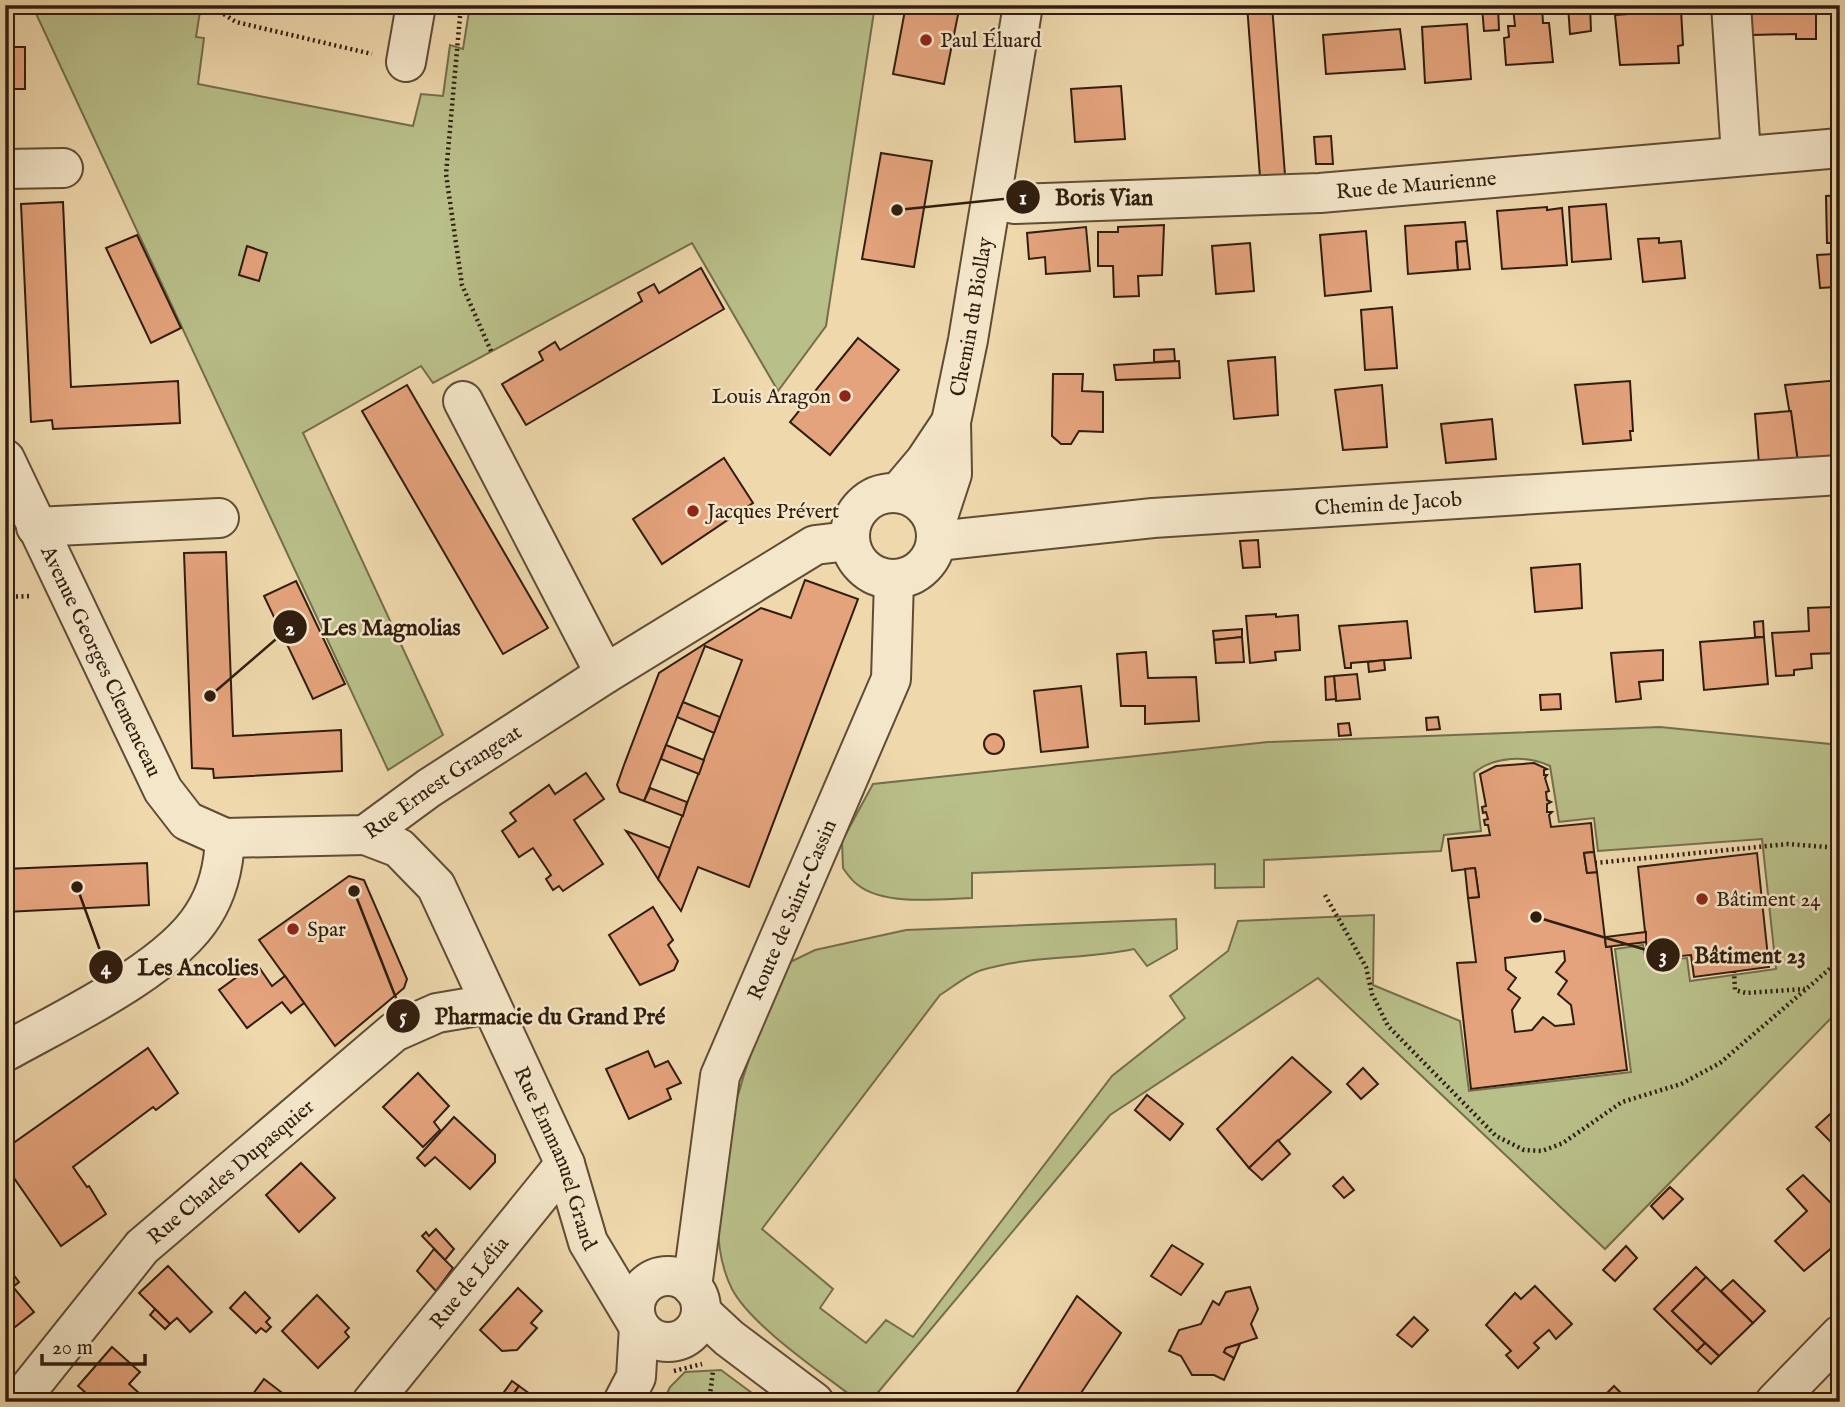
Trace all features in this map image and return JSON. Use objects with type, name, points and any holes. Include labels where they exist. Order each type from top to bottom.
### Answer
[{"type":"street","points":[[406,62],[416,5]]},
{"type":"street","name":"Chemin du Biollay","points":[[936,533],[952,474],[951,422],[992,200],[1023,5]]},
{"type":"street","points":[[1731,5],[1741,155]]},
{"type":"street","name":"Rue de Maurienne","points":[[992,200],[1015,204],[1320,193],[1840,148]]},
{"type":"street","points":[[5,169],[63,168]]},
{"type":"street","points":[[463,401],[605,674]]},
{"type":"street","name":"Chemin du Biollay","points":[[898,493],[925,461],[951,422]]},
{"type":"street","name":"Avenue Georges Clemenceau","points":[[5,459],[163,790],[187,821],[225,838]]},
{"type":"street","name":"Chemin de Jacob","points":[[936,533],[1840,475]]},
{"type":"street","points":[[898,493],[914,498],[928,510],[936,533],[932,556],[923,569],[910,577],[894,580],[878,577],[864,569],[854,556],[849,541],[850,527],[862,505],[885,494],[898,493]]},
{"type":"street","points":[[36,527],[219,518]]},
{"type":"street","name":"Rue Ernest Grangeat","points":[[225,838],[366,835],[429,788],[605,674],[816,545],[849,541]]},
{"type":"street","name":"Route de Saint-Cassin","points":[[662,1327],[698,1242],[720,1076],[891,679],[894,580]]},
{"type":"street","name":"Rue Emmanuel Grand","points":[[366,835],[399,848],[436,886],[565,1164],[588,1242],[662,1327],[814,1402]]},
{"type":"street","points":[[5,1052],[106,997],[163,957],[203,915],[224,865],[225,838]]},
{"type":"street","name":"Rue Charles Dupasquier","points":[[19,1402],[142,1247],[394,1032],[437,1013],[490,1004]]},
{"type":"street","name":"Rue de Lélia","points":[[372,1402],[565,1164]]},
{"type":"street","points":[[1775,1402],[1840,1335]]},
{"type":"path","points":[[210,5],[236,22],[455,73]]},
{"type":"path","points":[[461,5],[446,174],[462,285],[491,351]]},
{"type":"path","points":[[1595,863],[1788,844],[1840,848]]},
{"type":"path","points":[[1325,895],[1366,967],[1372,994],[1388,1026],[1496,1136],[1524,1150],[1542,1151],[1563,1143],[1622,1102],[1682,1084],[1720,1063],[1840,960]]},
{"type":"path","points":[[1734,971],[1735,990],[1746,993],[1806,989]]},
{"type":"path","points":[[662,1327],[675,1370],[698,1363],[713,1366],[709,1402]]},
{"type":"green space","points":[[32,5],[201,5],[196,37],[204,38],[198,84],[413,126],[421,94],[443,96],[450,45],[463,49],[470,5],[875,5],[826,326],[778,391],[692,243],[433,383],[421,366],[303,433],[443,735],[388,770]]},
{"type":"green space","points":[[1660,727],[1840,745],[1840,1009],[1605,1249],[1318,978],[1110,1115],[870,1402],[859,1402],[790,1349],[755,1319],[732,1289],[721,1255],[718,1215],[721,1171],[730,1125],[742,1080],[786,964],[815,950],[906,930],[1176,919],[1177,949],[1147,966],[1134,949],[1020,962],[977,972],[940,995],[762,1229],[833,1289],[820,1308],[866,1343],[886,1320],[913,1337],[1112,1076],[1185,1018],[1170,996],[1228,951],[1238,921],[1374,915],[1373,985],[1460,1021],[1469,1091],[1631,1072],[1615,949],[1643,945],[1646,962],[1687,958],[1690,981],[1776,969],[1762,839],[1598,851],[1594,818],[1559,822],[1550,766],[1541,762],[1501,760],[1474,773],[1481,831],[1444,835],[1441,851],[1264,860],[1264,887],[1215,888],[1215,864],[972,873],[972,898],[944,899],[913,900],[882,896],[858,885],[843,868],[842,841],[873,784],[1268,742]]},
{"type":"green space","points":[[721,1370],[764,1402],[663,1402],[670,1387],[685,1372]]},
{"type":"building","name":"Paul Éluard","points":[[906,5],[960,5],[944,84],[893,74]]},
{"type":"building","points":[[1247,5],[1272,5],[1285,175],[1260,177]]},
{"type":"building","points":[[1418,5],[1434,5],[1434,11],[1418,12]]},
{"type":"building","points":[[1568,5],[1590,5],[1591,31],[1570,34]]},
{"type":"building","points":[[1751,5],[1816,5],[1816,39],[1796,39],[1796,34],[1752,35]]},
{"type":"building","points":[[1498,6],[1499,30],[1484,31],[1482,7]]},
{"type":"building","points":[[1542,6],[1543,23],[1549,23],[1553,62],[1506,65],[1504,38],[1509,37],[1508,26],[1515,26],[1513,7]]},
{"type":"building","points":[[1681,10],[1683,45],[1678,46],[1679,63],[1620,65],[1615,15]]},
{"type":"building","points":[[1467,24],[1471,79],[1425,83],[1422,27]]},
{"type":"building","points":[[1400,29],[1405,69],[1326,74],[1323,35]]},
{"type":"building","points":[[5,47],[25,47],[25,89],[5,89]]},
{"type":"building","points":[[1121,86],[1125,139],[1075,142],[1071,89]]},
{"type":"building","points":[[1331,136],[1333,164],[1316,164],[1314,137]]},
{"type":"building","points":[[881,153],[932,161],[914,267],[862,259]]},
{"type":"building","points":[[1840,195],[1840,243],[1827,243],[1826,196]]},
{"type":"building","points":[[63,202],[71,387],[178,381],[180,423],[53,429],[52,420],[31,422],[21,204]]},
{"type":"building","points":[[1606,204],[1611,259],[1572,262],[1569,207]]},
{"type":"building","points":[[1547,207],[1547,210],[1562,208],[1567,265],[1502,269],[1497,211]]},
{"type":"building","points":[[1465,222],[1467,241],[1456,242],[1458,270],[1408,274],[1405,226]]},
{"type":"building","points":[[1164,225],[1162,275],[1138,276],[1139,296],[1114,297],[1113,266],[1098,266],[1098,232],[1118,232],[1118,227]]},
{"type":"building","points":[[1086,227],[1090,271],[1046,274],[1045,257],[1029,259],[1027,233]]},
{"type":"building","points":[[1366,231],[1371,291],[1325,296],[1320,235]]},
{"type":"building","points":[[137,235],[181,328],[151,343],[106,248]]},
{"type":"building","points":[[1659,238],[1659,243],[1681,241],[1685,278],[1643,282],[1638,239]]},
{"type":"building","points":[[1467,241],[1470,269],[1458,270],[1456,242]]},
{"type":"building","points":[[1250,243],[1254,291],[1216,294],[1212,246]]},
{"type":"building","points":[[247,246],[267,253],[259,281],[239,275]]},
{"type":"building","points":[[1840,253],[1840,287],[1836,287],[1834,254]]},
{"type":"building","points":[[1834,254],[1836,287],[1820,288],[1817,255]]},
{"type":"building","points":[[701,268],[724,309],[526,425],[502,384],[543,360],[539,352],[555,342],[560,350],[642,301],[638,293],[654,284],[659,293]]},
{"type":"building","points":[[1392,307],[1397,368],[1365,370],[1361,310]]},
{"type":"building","name":"Louis Aragon","points":[[858,338],[899,370],[830,455],[790,422]]},
{"type":"building","points":[[1174,349],[1175,361],[1154,362],[1154,350]]},
{"type":"building","points":[[1275,357],[1278,415],[1234,419],[1228,361]]},
{"type":"building","points":[[1179,361],[1180,378],[1116,380],[1114,365]]},
{"type":"building","points":[[1053,374],[1083,374],[1082,391],[1103,392],[1103,432],[1079,431],[1071,444],[1061,444],[1052,436]]},
{"type":"building","points":[[1840,380],[1840,458],[1798,462],[1785,385]]},
{"type":"building","points":[[1630,381],[1633,431],[1630,431],[1631,440],[1583,444],[1575,385]]},
{"type":"building","points":[[407,385],[548,628],[503,654],[362,411]]},
{"type":"building","points":[[1382,385],[1387,447],[1343,450],[1335,390]]},
{"type":"building","points":[[1791,411],[1798,462],[1759,464],[1755,414]]},
{"type":"building","points":[[1492,419],[1496,459],[1446,463],[1441,424]]},
{"type":"building","name":"Jacques Prévert","points":[[724,458],[753,503],[662,564],[633,519]]},
{"type":"building","points":[[1258,540],[1260,567],[1243,568],[1240,541]]},
{"type":"building","points":[[226,552],[233,736],[341,730],[342,771],[214,778],[213,769],[192,768],[184,553]]},
{"type":"building","points":[[1580,564],[1582,608],[1535,612],[1531,568]]},
{"type":"building","points":[[805,580],[858,599],[749,887],[698,867],[681,911],[658,879],[742,660],[705,646],[644,801],[620,792],[617,785],[624,765],[659,673],[761,608],[791,618]]},
{"type":"building","points":[[296,581],[345,684],[313,699],[264,596]]},
{"type":"building","points":[[1834,607],[1839,653],[1811,654],[1812,668],[1794,670],[1794,675],[1776,676],[1772,633],[1809,631],[1808,608]]},
{"type":"building","points":[[1276,614],[1276,617],[1298,615],[1300,650],[1275,652],[1276,660],[1250,663],[1246,616]]},
{"type":"building","points":[[1407,621],[1411,658],[1351,663],[1351,668],[1345,668],[1339,626]]},
{"type":"building","points":[[1763,621],[1764,637],[1755,637],[1754,622]]},
{"type":"building","points":[[1242,629],[1242,637],[1214,640],[1213,631]]},
{"type":"building","points":[[1242,637],[1244,662],[1216,663],[1214,640]]},
{"type":"building","points":[[1764,637],[1768,684],[1704,690],[1700,642]]},
{"type":"building","points":[[1663,650],[1663,680],[1639,682],[1641,699],[1616,702],[1611,653]]},
{"type":"building","points":[[1146,652],[1148,678],[1196,677],[1199,721],[1145,724],[1145,706],[1121,706],[1117,654]]},
{"type":"building","points":[[1384,660],[1385,670],[1369,672],[1368,662]]},
{"type":"building","points":[[1357,674],[1360,699],[1336,701],[1334,676]]},
{"type":"building","points":[[1334,676],[1336,699],[1326,700],[1325,677]]},
{"type":"building","points":[[1081,686],[1088,747],[1041,752],[1034,691]]},
{"type":"building","points":[[1560,694],[1561,709],[1541,710],[1540,695]]},
{"type":"building","points":[[683,702],[720,717],[714,733],[677,717]]},
{"type":"building","points":[[1438,717],[1440,729],[1427,730],[1426,718]]},
{"type":"building","points":[[1349,723],[1351,735],[1339,736],[1338,724]]},
{"type":"building","points":[[994,734],[1001,737],[1004,744],[1001,751],[994,754],[987,751],[984,744],[987,737]]},
{"type":"building","points":[[666,745],[704,760],[699,774],[661,759]]},
{"type":"building","points":[[1534,763],[1547,769],[1544,770],[1544,775],[1547,775],[1545,778],[1549,791],[1546,792],[1547,800],[1551,802],[1547,804],[1547,812],[1552,812],[1549,815],[1551,827],[1591,823],[1594,852],[1584,853],[1587,873],[1597,872],[1606,947],[1611,946],[1627,1070],[1471,1089],[1457,963],[1476,962],[1468,898],[1479,897],[1475,868],[1452,871],[1448,839],[1490,835],[1484,820],[1488,819],[1486,812],[1483,813],[1482,807],[1486,806],[1480,774],[1496,766]],"holes":[[[1564,951],[1565,961],[1556,972],[1567,981],[1558,994],[1571,1005],[1574,1024],[1555,1026],[1543,1017],[1532,1030],[1515,1032],[1512,1010],[1520,998],[1508,989],[1516,978],[1506,970],[1505,958]]]},
{"type":"building","points":[[586,773],[604,799],[574,820],[603,864],[563,891],[559,886],[553,890],[546,879],[551,875],[533,848],[519,857],[502,831],[516,821],[510,813],[549,785],[555,794]]},
{"type":"building","points":[[650,788],[687,802],[683,816],[644,801]]},
{"type":"building","points":[[626,831],[670,848],[658,879],[636,845]]},
{"type":"building","points":[[1594,852],[1597,872],[1587,873],[1584,853]]},
{"type":"building","name":"Bâtiment 24","points":[[1757,853],[1769,967],[1694,977],[1691,955],[1648,959],[1638,867]]},
{"type":"building","points":[[147,863],[149,905],[5,912],[5,869]]},
{"type":"building","points":[[1475,868],[1479,897],[1468,898],[1465,869]]},
{"type":"building","points":[[349,876],[364,880],[407,979],[404,988],[335,1046],[259,940]]},
{"type":"building","points":[[653,907],[673,940],[668,945],[678,961],[674,970],[640,985],[609,935]]},
{"type":"building","points":[[1646,932],[1646,942],[1606,947],[1605,937]]},
{"type":"building","points":[[256,963],[272,986],[285,976],[304,1003],[291,1013],[282,1002],[247,1028],[219,990]]},
{"type":"building","points":[[148,1048],[178,1093],[156,1110],[153,1107],[73,1167],[87,1187],[89,1186],[106,1214],[61,1246],[5,1165],[5,1149]]},
{"type":"building","points":[[648,1051],[655,1067],[668,1061],[681,1083],[667,1089],[671,1099],[629,1119],[606,1069]]},
{"type":"building","points":[[1292,1057],[1331,1092],[1249,1168],[1217,1129]]},
{"type":"building","points":[[1363,1068],[1378,1084],[1361,1099],[1347,1084]]},
{"type":"building","points":[[418,1073],[449,1106],[434,1122],[440,1130],[423,1147],[383,1107]]},
{"type":"building","points":[[1147,1095],[1183,1124],[1170,1140],[1135,1110]]},
{"type":"building","points":[[1840,1105],[1840,1151],[1816,1127]]},
{"type":"building","points":[[454,1117],[495,1155],[495,1162],[470,1189],[435,1157],[425,1166],[417,1158]]},
{"type":"building","points":[[1278,1140],[1290,1154],[1262,1180],[1249,1168]]},
{"type":"building","points":[[301,1163],[335,1198],[299,1232],[266,1195]]},
{"type":"building","points":[[1803,1175],[1840,1212],[1840,1241],[1804,1271],[1775,1241],[1807,1211],[1787,1189]]},
{"type":"building","points":[[1343,1177],[1354,1190],[1344,1198],[1333,1186]]},
{"type":"building","points":[[1670,1187],[1683,1199],[1663,1219],[1651,1206]]},
{"type":"building","points":[[436,1229],[454,1249],[445,1260],[422,1236],[426,1232],[429,1236]]},
{"type":"building","points":[[1172,1245],[1203,1264],[1181,1295],[1151,1276]]},
{"type":"building","points":[[1626,1246],[1637,1258],[1615,1281],[1603,1270]]},
{"type":"building","points":[[434,1249],[453,1268],[436,1291],[417,1271]]},
{"type":"building","points":[[6,1265],[19,1282],[13,1287],[34,1312],[5,1335]]},
{"type":"building","points":[[168,1266],[212,1312],[190,1332],[177,1318],[170,1324],[139,1293]]},
{"type":"building","points":[[1696,1267],[1706,1277],[1672,1311],[1705,1343],[1697,1351],[1654,1309]]},
{"type":"building","points":[[1706,1277],[1753,1323],[1719,1356],[1672,1311]]},
{"type":"building","points":[[1733,1280],[1765,1311],[1753,1323],[1721,1291]]},
{"type":"building","points":[[1535,1286],[1572,1324],[1556,1339],[1549,1330],[1534,1343],[1539,1348],[1518,1368],[1506,1355],[1511,1351],[1486,1325],[1515,1293],[1521,1299]]},
{"type":"building","points":[[1250,1287],[1258,1309],[1251,1324],[1257,1338],[1226,1348],[1224,1352],[1234,1358],[1224,1380],[1214,1375],[1192,1375],[1181,1356],[1169,1351],[1179,1330],[1201,1324],[1213,1301],[1219,1305],[1226,1292]]},
{"type":"building","points":[[518,1288],[542,1311],[531,1323],[537,1328],[517,1350],[502,1351],[480,1330]]},
{"type":"building","points":[[245,1292],[270,1318],[266,1322],[271,1327],[266,1332],[261,1328],[256,1333],[230,1308]]},
{"type":"building","points":[[317,1295],[349,1328],[345,1332],[349,1337],[318,1368],[282,1331]]},
{"type":"building","points":[[1077,1296],[1121,1333],[1075,1402],[1011,1402]]},
{"type":"building","points":[[155,1309],[170,1324],[165,1329],[150,1315]]},
{"type":"building","points":[[1414,1317],[1428,1330],[1412,1347],[1397,1335]]},
{"type":"building","points":[[1705,1343],[1719,1356],[1711,1364],[1697,1351]]},
{"type":"building","points":[[1240,1344],[1234,1358],[1224,1352],[1226,1348]]},
{"type":"building","points":[[112,1347],[140,1372],[129,1384],[139,1393],[131,1402],[96,1402],[78,1386]]},
{"type":"building","points":[[264,1379],[294,1402],[247,1402]]},
{"type":"building","points":[[512,1381],[519,1386],[508,1401],[502,1395]]},
{"type":"building","points":[[519,1386],[541,1402],[508,1402]]},
{"type":"building","points":[[1614,1386],[1630,1402],[1598,1402]]},
{"type":"place","name":"Paul Éluard","points":[[926,40]]},
{"type":"place","name":"Boris Vian","points":[[897,210]]},
{"type":"place","name":"Louis Aragon","points":[[845,396]]},
{"type":"place","name":"Jacques Prévert","points":[[693,511]]},
{"type":"place","name":"Les Magnolias","points":[[210,696]]},
{"type":"place","name":"Les Ancolies","points":[[77,887]]},
{"type":"place","name":"Pharmacie du Grand Pré","points":[[354,891]]},
{"type":"place","name":"Bâtiment 24","points":[[1702,899]]},
{"type":"place","name":"Bâtiment 23","points":[[1536,917]]},
{"type":"place","name":"Spar","points":[[293,929]]}]
